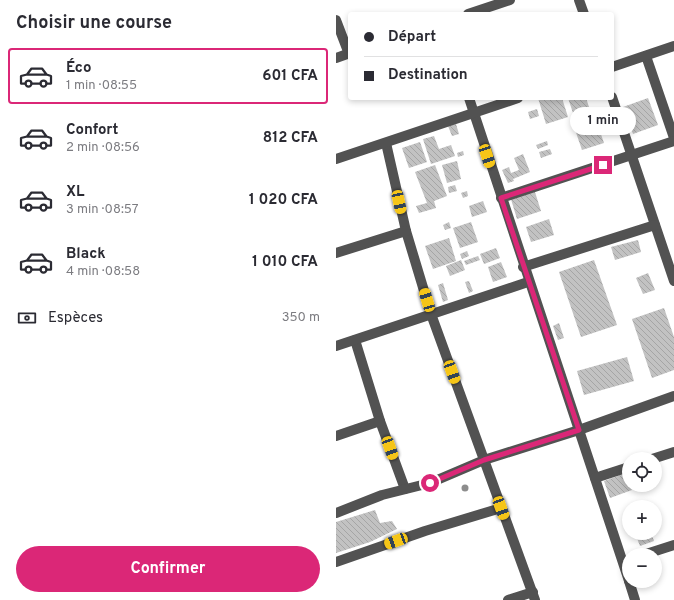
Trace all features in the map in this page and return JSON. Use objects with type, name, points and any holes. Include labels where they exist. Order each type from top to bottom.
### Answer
[{"type":"street","points":[[474,12],[510,0]]},
{"type":"street","points":[[579,0],[583,12]]},
{"type":"street","points":[[336,20],[348,51]]},
{"type":"street","points":[[614,66],[674,46]]},
{"type":"street","points":[[336,58],[348,54]]},
{"type":"street","points":[[501,198],[632,156],[674,140],[646,56]]},
{"type":"street","points":[[470,100],[523,267],[594,478],[622,550]]},
{"type":"street","points":[[336,159],[512,100]]},
{"type":"street","points":[[613,100],[674,281]]},
{"type":"street","points":[[386,143],[406,231],[431,314],[534,596],[508,600]]},
{"type":"street","points":[[523,267],[655,225]]},
{"type":"street","points":[[336,253],[406,231]]},
{"type":"street","points":[[336,346],[528,282]]},
{"type":"street","points":[[355,340],[380,422],[405,489]]},
{"type":"street","points":[[336,513],[382,495],[430,483],[484,460],[579,430],[674,396]]},
{"type":"street","points":[[336,436],[380,422]]},
{"type":"street","points":[[662,456],[674,452]]},
{"type":"street","points":[[594,478],[622,468]]},
{"type":"street","points":[[336,562],[425,531],[501,508]]},
{"type":"street","points":[[662,549],[674,545]]},
{"type":"street","points":[[631,588],[635,600]]},
{"type":"building","points":[[648,98],[658,125],[633,134],[623,107]]},
{"type":"building","points":[[539,100],[563,100],[568,117],[546,124]]},
{"type":"building","points":[[569,100],[587,100],[589,107],[573,113]]},
{"type":"building","points":[[537,109],[539,116],[530,119],[528,112]]},
{"type":"building","points":[[594,114],[604,143],[582,150],[572,121]]},
{"type":"building","points":[[456,124],[459,134],[452,136],[448,126]]},
{"type":"building","points":[[434,136],[439,149],[451,145],[455,156],[431,164],[423,139]]},
{"type":"building","points":[[547,141],[548,145],[538,149],[536,145]]},
{"type":"building","points":[[420,142],[427,162],[409,168],[402,148]]},
{"type":"building","points":[[550,149],[552,154],[541,158],[539,152]]},
{"type":"building","points":[[463,151],[464,155],[458,157],[457,153]]},
{"type":"building","points":[[523,154],[530,172],[513,179],[514,181],[508,183],[502,170],[509,167],[511,173],[519,170],[514,158]]},
{"type":"building","points":[[457,161],[461,179],[447,183],[442,165]]},
{"type":"building","points":[[435,165],[447,196],[434,201],[436,208],[419,213],[416,206],[427,203],[415,172]]},
{"type":"building","points":[[455,185],[457,191],[449,193],[448,187]]},
{"type":"building","points":[[534,189],[541,211],[517,219],[510,196]]},
{"type":"building","points":[[467,191],[468,196],[463,198],[461,193]]},
{"type":"building","points":[[483,201],[487,212],[472,217],[469,206]]},
{"type":"building","points":[[549,219],[554,235],[531,242],[526,227]]},
{"type":"building","points":[[449,222],[451,228],[445,230],[443,225]]},
{"type":"building","points":[[471,222],[478,242],[460,248],[453,228]]},
{"type":"building","points":[[449,238],[456,261],[433,269],[425,246]]},
{"type":"building","points":[[638,240],[641,252],[615,260],[611,247]]},
{"type":"building","points":[[496,248],[500,258],[484,264],[480,254]]},
{"type":"building","points":[[467,251],[469,256],[462,259],[460,254]]},
{"type":"building","points":[[478,256],[480,260],[466,265],[464,261]]},
{"type":"building","points":[[461,260],[465,270],[450,276],[446,266]]},
{"type":"building","points":[[594,260],[617,325],[581,337],[559,272]]},
{"type":"building","points":[[501,262],[507,277],[493,282],[488,267]]},
{"type":"building","points":[[648,273],[655,290],[643,294],[636,278]]},
{"type":"building","points":[[469,281],[473,291],[469,293],[465,282]]},
{"type":"building","points":[[443,283],[448,300],[443,302],[438,285]]},
{"type":"building","points":[[664,308],[674,337],[674,370],[652,378],[632,319]]},
{"type":"building","points":[[559,323],[564,338],[558,340],[553,326]]},
{"type":"building","points":[[627,357],[634,381],[584,395],[577,371]]},
{"type":"building","points":[[622,474],[622,492],[626,492],[610,498],[604,481]]},
{"type":"building","points":[[375,510],[380,523],[392,521],[397,529],[370,542],[336,553],[336,522]]},
{"type":"building","points":[[638,540],[654,540],[654,541],[640,546]]},
{"type":"route","points":[[430,483],[484,460],[579,430],[501,198],[603,165]]}]
